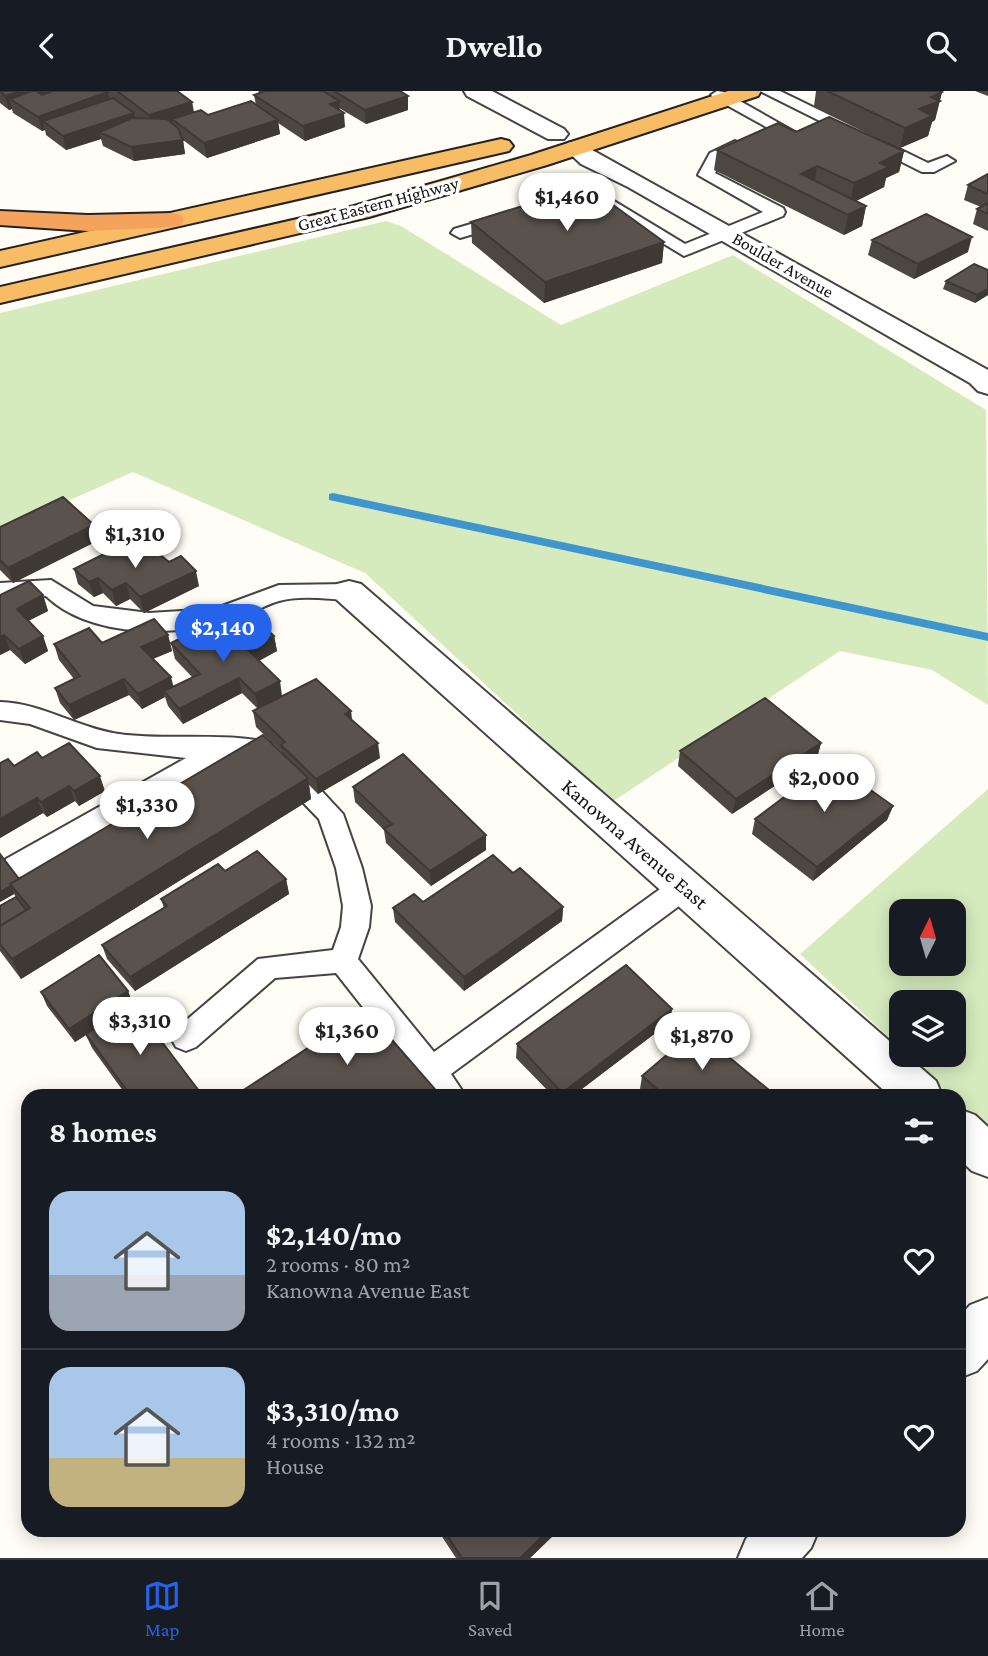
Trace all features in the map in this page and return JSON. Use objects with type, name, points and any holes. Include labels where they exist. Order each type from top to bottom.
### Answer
[{"type":"highway","name":"Great Eastern Highway","points":[[0,295],[360,212],[566,141],[727,95],[750,91]]},
{"type":"highway","name":"Great Eastern Highway","points":[[0,259],[172,220],[566,141]]},
{"type":"highway","points":[[0,218],[88,223],[172,220]]},
{"type":"street","name":"Boulder Avenue","points":[[475,91],[566,141],[589,159],[637,182],[980,377],[988,385]]},
{"type":"street","name":"Kanowna Avenue East","points":[[349,592],[913,1089]]},
{"type":"street","points":[[966,1136],[988,1156]]},
{"type":"street","points":[[966,1346],[988,1323]]},
{"type":"street","points":[[765,1558],[785,1537]]},
{"type":"lane","points":[[768,91],[928,169],[947,161]]},
{"type":"lane","points":[[727,95],[800,139]]},
{"type":"lane","points":[[592,198],[684,251],[777,212],[706,175],[716,156],[735,146]]},
{"type":"lane","points":[[592,198],[637,182]]},
{"type":"lane","points":[[460,233],[524,213]]},
{"type":"lane","points":[[0,591],[51,588],[71,605],[99,614],[147,621],[190,621],[228,614],[267,596],[286,592],[349,592]]},
{"type":"lane","points":[[0,711],[20,710],[97,739],[158,746],[224,747],[270,752],[330,814],[349,868],[356,907],[355,927],[343,961]]},
{"type":"lane","points":[[16,867],[224,747]]},
{"type":"lane","points":[[430,1073],[684,887]]},
{"type":"lane","points":[[186,1038],[268,967],[343,961]]},
{"type":"lane","points":[[343,961],[445,1089]]},
{"type":"green space","points":[[386,221],[401,226],[561,325],[733,255],[986,410],[988,705],[932,670],[840,651],[612,802],[365,573],[133,472],[0,531],[0,313]]},
{"type":"green space","points":[[988,789],[988,1131],[966,1111],[966,1089],[944,1089],[921,1067],[966,1067],[966,990],[889,990],[889,1038],[800,954]]},
{"type":"building","points":[[0,91],[22,91],[5,96]]},
{"type":"building","points":[[32,91],[42,95],[53,91],[108,92],[38,117],[10,99]]},
{"type":"building","points":[[117,91],[177,91],[192,102],[149,115]]},
{"type":"building","points":[[265,91],[323,91],[339,101],[330,104],[344,113],[303,126],[254,95]]},
{"type":"building","points":[[334,91],[400,91],[408,96],[365,110]]},
{"type":"building","points":[[827,91],[942,92],[931,97],[940,101],[919,109],[933,116],[905,128]]},
{"type":"building","points":[[113,98],[134,113],[63,136],[43,121]]},
{"type":"building","points":[[251,101],[278,120],[204,143],[172,119],[201,110],[208,115]]},
{"type":"building","points":[[829,117],[904,151],[880,163],[889,167],[854,183],[817,166],[801,174],[866,206],[848,215],[717,150],[778,123],[796,132]]},
{"type":"building","points":[[132,118],[167,119],[178,128],[183,140],[131,147],[100,132]]},
{"type":"building","points":[[988,174],[988,194],[968,185]]},
{"type":"building","points":[[587,186],[664,242],[545,282],[471,222]]},
{"type":"building","points":[[988,203],[988,214],[977,209]]},
{"type":"building","points":[[926,214],[972,237],[918,264],[872,240]]},
{"type":"building","points":[[974,264],[988,270],[988,289],[977,295],[946,281]]},
{"type":"building","points":[[63,497],[94,525],[8,568],[0,560],[0,527]]},
{"type":"building","points":[[126,543],[141,556],[153,549],[169,562],[181,556],[196,571],[140,597],[126,583],[112,590],[98,578],[89,582],[74,569]]},
{"type":"building","points":[[29,581],[43,595],[17,609],[43,636],[19,649],[4,635],[0,637],[0,595]]},
{"type":"building","points":[[154,619],[168,635],[141,647],[171,677],[138,694],[124,679],[69,705],[55,688],[80,676],[54,644],[89,628],[102,643]]},
{"type":"building","points":[[257,620],[274,636],[248,650],[280,681],[255,694],[239,678],[179,709],[164,691],[200,674],[171,643],[191,633],[206,647]]},
{"type":"building","points":[[316,679],[351,711],[345,714],[378,743],[316,779],[281,745],[285,742],[253,711]]},
{"type":"building","points":[[765,698],[821,743],[736,799],[680,751]]},
{"type":"building","points":[[263,735],[308,778],[12,959],[0,944],[0,926],[30,908],[10,884]]},
{"type":"building","points":[[69,743],[100,776],[74,791],[69,786],[41,802],[37,798],[0,819],[0,763],[8,759],[14,766],[37,752],[42,758]]},
{"type":"building","points":[[403,754],[486,835],[430,871],[384,829],[392,824],[353,787]]},
{"type":"building","points":[[831,762],[893,806],[817,867],[755,819]]},
{"type":"building","points":[[257,851],[286,879],[130,977],[102,945],[167,906],[161,899],[218,864],[225,871]]},
{"type":"building","points":[[0,854],[19,879],[0,892]]},
{"type":"building","points":[[493,855],[513,873],[520,868],[563,907],[464,977],[393,908],[414,894],[423,902]]},
{"type":"building","points":[[16,897],[26,910],[0,926],[0,906]]},
{"type":"building","points":[[99,955],[128,991],[69,1029],[41,992]]},
{"type":"building","points":[[626,965],[672,1009],[567,1089],[558,1089],[517,1044]]},
{"type":"building","points":[[134,1005],[197,1089],[126,1089],[86,1034]]},
{"type":"building","points":[[366,1010],[435,1089],[245,1089]]},
{"type":"building","points":[[696,1030],[768,1089],[657,1089],[642,1076]]},
{"type":"building","points":[[448,1537],[542,1537],[520,1558],[462,1558]]},
{"type":"waterway","points":[[333,497],[988,637]]}]
